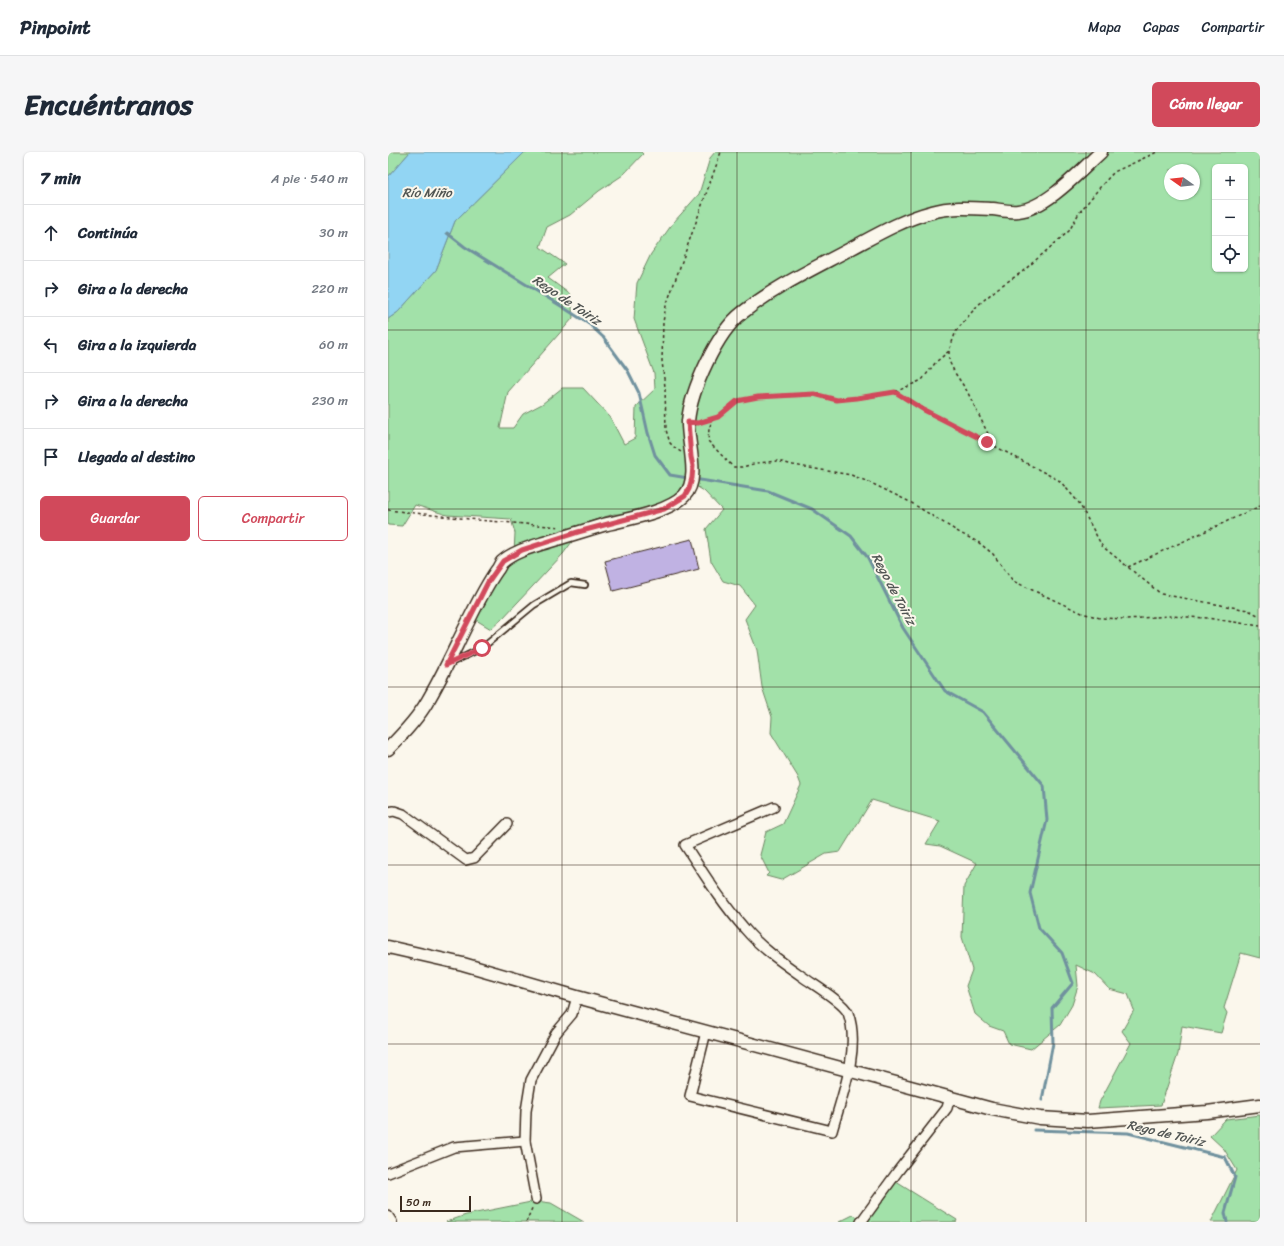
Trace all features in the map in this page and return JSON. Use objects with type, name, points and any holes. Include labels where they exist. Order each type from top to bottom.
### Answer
[{"type":"street","points":[[388,749],[399,738],[426,704],[488,582],[503,561],[522,550],[578,532],[664,509],[681,498],[687,492],[692,478],[688,422],[692,402],[700,377],[715,347],[727,329],[740,314],[787,282],[897,224],[930,212],[948,208],[1017,211],[1032,208],[1043,202],[1063,187],[1100,152]]},
{"type":"street","points":[[706,1032],[690,1096],[832,1131],[849,1070],[853,1048],[848,1012],[837,1001],[769,952],[745,930],[711,885],[685,845],[774,807]]},
{"type":"street","points":[[388,812],[394,811],[403,814],[466,860],[474,858],[507,824]]},
{"type":"street","points":[[388,947],[464,964],[577,997],[992,1109],[1040,1118],[1088,1121],[1207,1112],[1260,1105]]},
{"type":"street","points":[[536,1199],[525,1141],[526,1111],[530,1080],[556,1033],[572,1014],[577,997]]},
{"type":"street","points":[[861,1222],[947,1108],[950,1097]]},
{"type":"street","points":[[388,1173],[454,1147],[525,1141]]},
{"type":"street","points":[[388,1216],[392,1222]]},
{"type":"lane","points":[[446,665],[482,648],[534,605],[571,583],[585,585]]},
{"type":"path","points":[[692,462],[670,443],[666,430],[665,387],[662,361],[663,322],[668,299],[722,152]]},
{"type":"path","points":[[994,446],[967,391],[954,373],[949,361],[949,351],[956,332],[976,306],[998,288],[1022,272],[1070,231],[1079,213],[1114,172],[1157,152]]},
{"type":"path","points":[[688,422],[698,423],[718,417],[737,401],[758,397],[814,394],[837,400],[895,392],[922,380],[936,362],[949,351]]},
{"type":"path","points":[[895,392],[924,410],[1060,482],[1079,503],[1102,546],[1161,594],[1248,610],[1260,616]]},
{"type":"path","points":[[713,418],[709,429],[708,441],[733,466],[742,467],[757,463],[778,461],[851,475],[871,483],[910,502],[960,533],[978,542],[993,554],[1013,581],[1082,613],[1100,618],[1127,619],[1169,616],[1207,618],[1260,626]]},
{"type":"path","points":[[1128,567],[1260,506]]},
{"type":"path","points":[[388,510],[478,520],[566,527]]},
{"type":"path","points":[[526,1222],[536,1199]]},
{"type":"green space","points":[[388,152],[410,152],[388,177]]},
{"type":"green space","points":[[525,152],[641,152],[643,154],[623,175],[599,191],[570,215],[547,227],[540,247],[565,264],[548,278],[571,295],[573,318],[508,392],[500,428],[513,428],[523,414],[542,404],[562,388],[583,388],[610,417],[624,444],[635,438],[636,407],[655,389],[654,373],[634,319],[637,283],[651,254],[673,223],[699,194],[710,158],[715,152],[1260,152],[1260,958],[1241,953],[1224,1008],[1227,1013],[1221,1033],[1182,1026],[1178,1054],[1161,1105],[1098,1108],[1100,1101],[1131,1043],[1122,1031],[1134,1010],[1128,994],[1109,989],[1095,974],[1076,965],[1078,986],[1072,1005],[1060,1025],[1031,1049],[1009,1044],[1003,1031],[989,1026],[975,1014],[966,986],[972,970],[962,937],[964,886],[977,863],[940,846],[926,844],[940,821],[872,800],[840,852],[826,854],[781,880],[766,876],[769,873],[760,855],[766,832],[783,824],[801,785],[798,777],[771,733],[772,717],[762,687],[757,650],[745,619],[755,605],[740,586],[723,581],[711,561],[706,529],[722,510],[704,491],[688,481],[677,494],[655,510],[634,515],[614,514],[586,523],[563,554],[491,629],[476,620],[488,591],[514,553],[515,533],[511,519],[447,515],[415,505],[402,526],[388,525],[388,319],[398,312],[436,270],[455,221]]},
{"type":"green space","points":[[1260,1115],[1260,1222],[1211,1222],[1237,1170],[1224,1149],[1210,1136],[1226,1119]]},
{"type":"green space","points":[[893,1180],[957,1220],[956,1222],[839,1222],[853,1215],[868,1221]]},
{"type":"green space","points":[[536,1201],[551,1203],[584,1222],[446,1222],[466,1215]]},
{"type":"water","name":"Río Miño","points":[[410,152],[525,152],[455,221],[436,270],[398,312],[388,319],[388,177]]},
{"type":"building","points":[[692,539],[699,569],[613,591],[605,561]]},
{"type":"waterway","name":"Rego de Toiriz","points":[[447,233],[465,247],[589,324],[603,337],[628,371],[639,393],[648,433],[655,455],[670,475],[688,478]]},
{"type":"waterway","name":"Rego de Toiriz","points":[[694,479],[768,491],[812,509],[851,536],[868,558],[903,628],[945,691],[983,712],[1044,786],[1047,820],[1030,893],[1039,928],[1062,953],[1073,983],[1052,1008],[1053,1043],[1042,1100]]},
{"type":"waterway","name":"Rego de Toiriz","points":[[1034,1130],[1128,1133],[1225,1157],[1235,1177],[1225,1213],[1227,1222]]},
{"type":"route","points":[[482,648],[446,665],[488,582],[503,561],[522,550],[578,532],[664,509],[685,496],[692,478],[693,466],[688,422],[698,423],[718,417],[737,401],[758,397],[814,394],[837,400],[895,392],[924,410],[987,442]]}]
